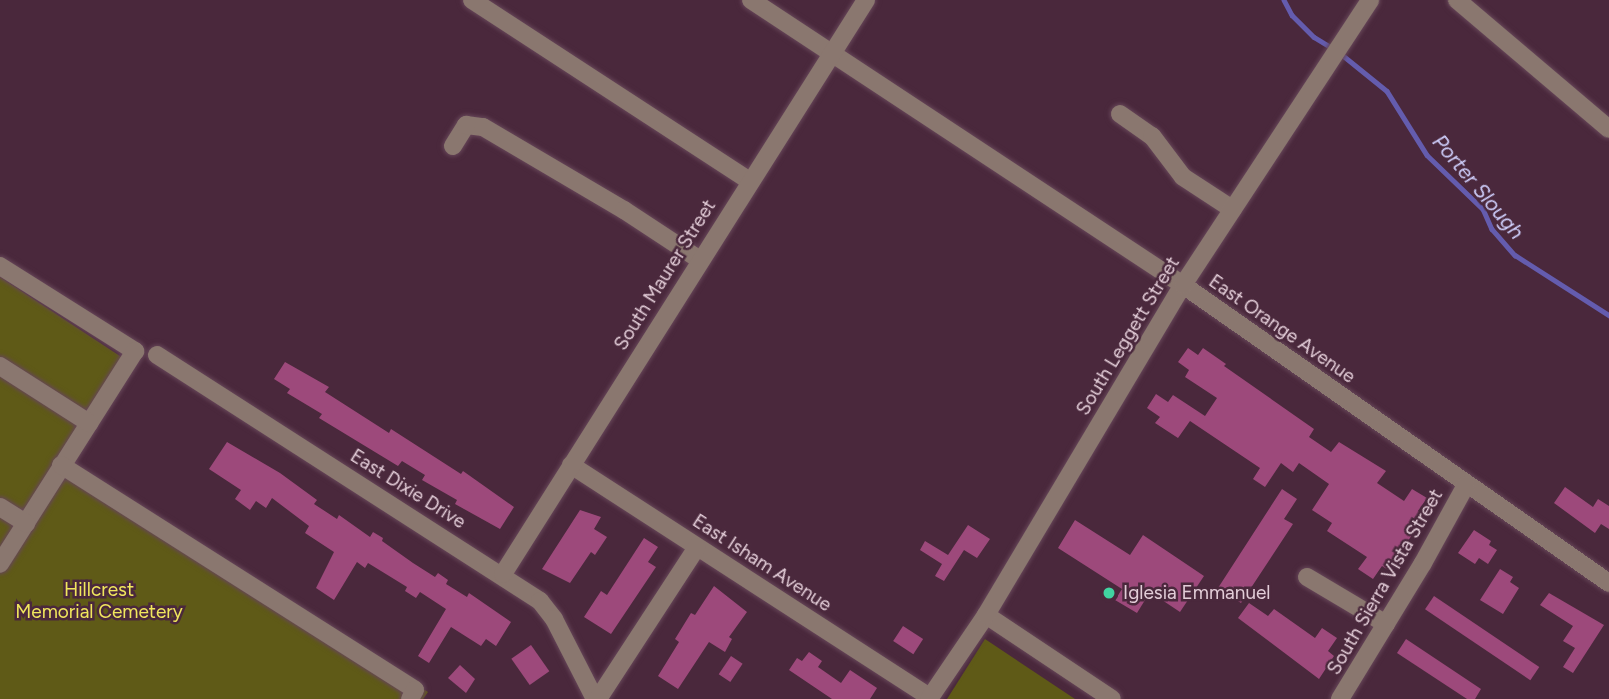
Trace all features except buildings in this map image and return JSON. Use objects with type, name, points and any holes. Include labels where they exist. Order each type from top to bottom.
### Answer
[{"type":"street","points":[[472,0],[750,181]]},
{"type":"street","name":"East Orange Avenue","points":[[751,0],[1183,285],[1609,583]]},
{"type":"street","name":"South Maurer Street","points":[[503,574],[831,51],[866,0]]},
{"type":"street","name":"South Leggett Street","points":[[930,698],[985,615],[1183,285],[1370,0]]},
{"type":"street","points":[[1457,0],[1609,129]]},
{"type":"street","points":[[1120,114],[1152,136],[1183,177],[1232,209]]},
{"type":"street","points":[[453,146],[466,125],[483,127],[624,210],[700,260]]},
{"type":"street","points":[[0,266],[135,351],[0,564]]},
{"type":"street","name":"East Dixie Drive","points":[[157,355],[503,574],[540,601],[554,620],[596,699]]},
{"type":"street","points":[[0,366],[89,423]]},
{"type":"street","name":"East Isham Avenue","points":[[571,465],[930,698]]},
{"type":"street","points":[[61,466],[415,690],[410,699]]},
{"type":"street","name":"South Sierra Vista Street","points":[[1340,699],[1466,485]]},
{"type":"street","points":[[0,507],[26,523]]},
{"type":"street","points":[[596,699],[697,547]]},
{"type":"street","points":[[1307,577],[1386,624]]},
{"type":"street","points":[[985,615],[1112,699]]},
{"type":"green space","name":"Hillcrest Memorial Cemetery","points":[[0,277],[126,360],[72,467],[428,692],[423,699],[0,699]]},
{"type":"green space","points":[[985,639],[1075,699],[947,699]]},
{"type":"waterway","name":"Porter Slough","points":[[1284,0],[1292,15],[1314,37],[1332,48]]},
{"type":"waterway","name":"Porter Slough","points":[[1340,53],[1387,91],[1427,155],[1483,209],[1492,229],[1515,255],[1609,315]]},
{"type":"place","name":"Iglesia Emmanuel","points":[[1109,593]]}]
